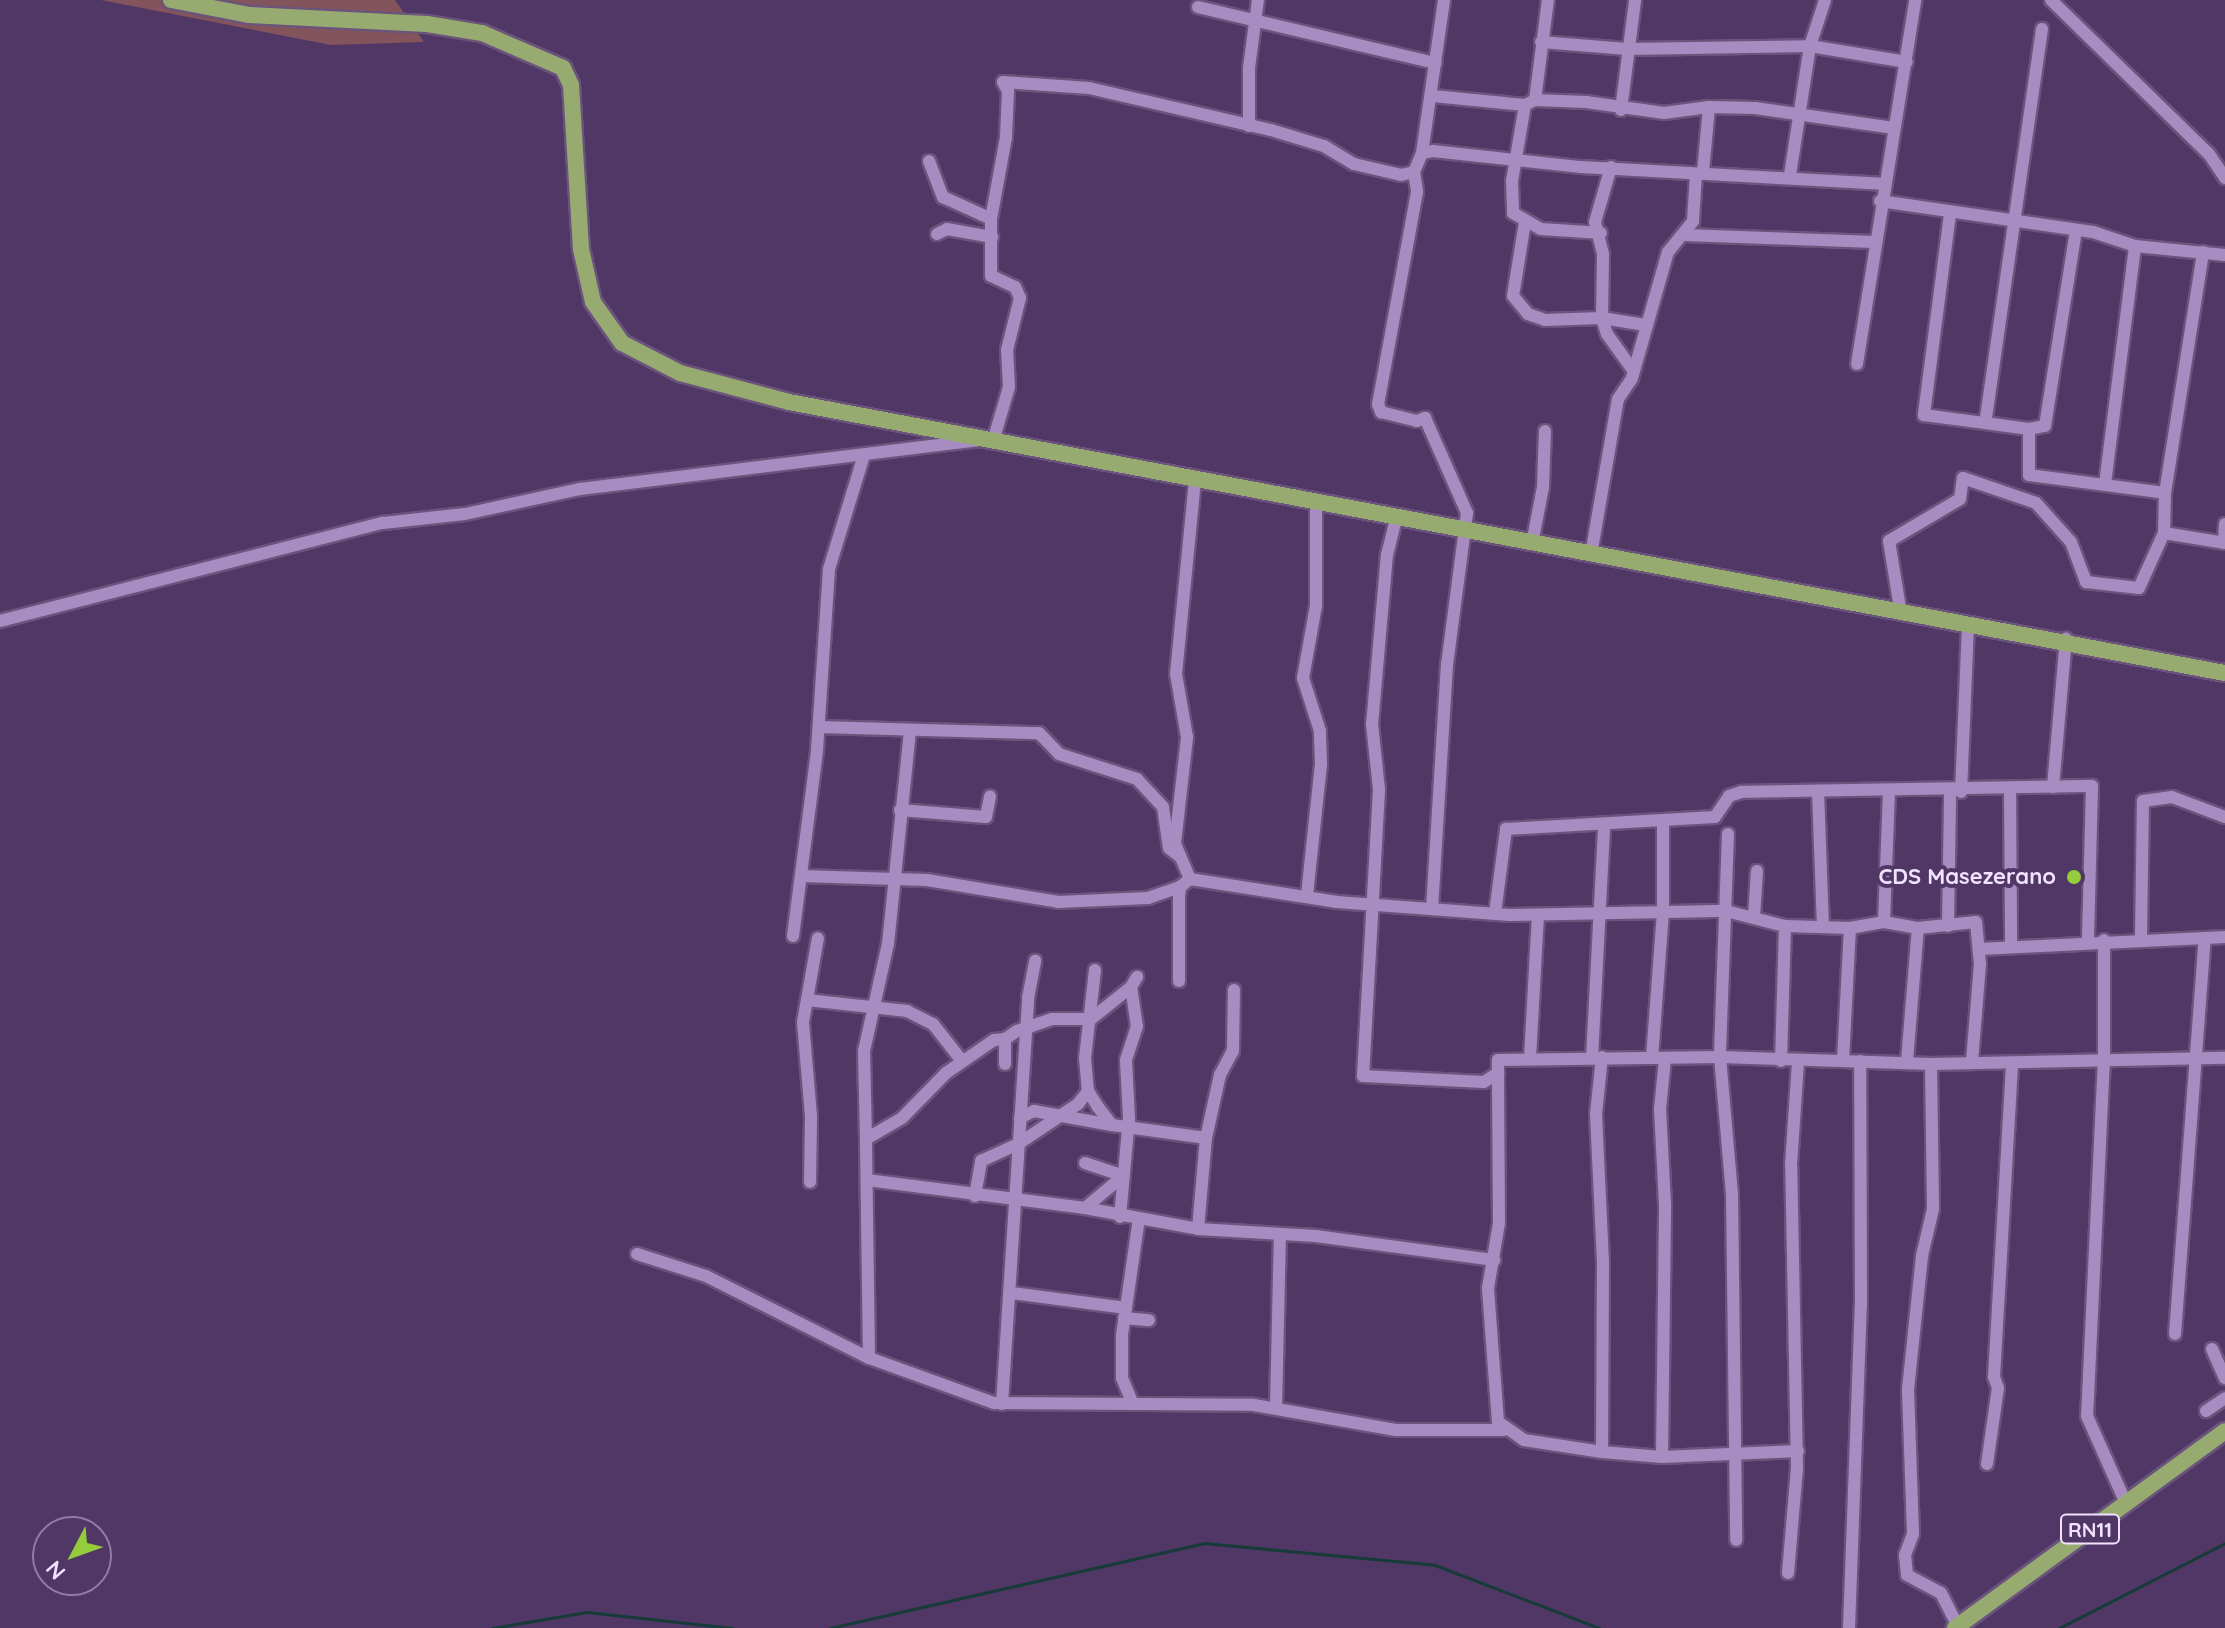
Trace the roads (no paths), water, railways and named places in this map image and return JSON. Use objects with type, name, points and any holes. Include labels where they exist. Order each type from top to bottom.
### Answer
[{"type":"main road","points":[[171,0],[249,15],[427,24],[482,33],[555,63],[571,85],[581,249],[593,302],[622,343],[719,386],[1316,504],[1901,614],[2066,639],[2225,673]]},
{"type":"main road","name":"RN11","points":[[1957,1627],[2225,1431]]},
{"type":"street","points":[[1249,126],[1258,0]]},
{"type":"street","points":[[1548,0],[1510,204],[1525,222],[1601,233]]},
{"type":"street","points":[[1621,110],[1635,0]]},
{"type":"street","points":[[1790,175],[1810,46],[1825,0]]},
{"type":"street","points":[[1857,364],[1882,184],[1907,62],[1915,0]]},
{"type":"street","points":[[2051,0],[2209,154],[2225,178]]},
{"type":"street","points":[[1432,909],[1447,664],[1467,513],[1425,418],[1417,421],[1381,412],[1378,404],[1417,192],[1414,172],[1422,153],[1433,96],[1441,1]]},
{"type":"street","points":[[1198,7],[1435,63]]},
{"type":"street","points":[[1985,423],[2042,29]]},
{"type":"street","points":[[1541,42],[1627,49],[1810,46],[1907,62]]},
{"type":"street","points":[[0,621],[383,523],[465,514],[580,489],[994,438],[1009,387],[1007,350],[1021,294],[1011,284],[992,279],[991,219],[1006,137],[1008,91],[1003,82],[1089,88],[1302,138],[1367,168],[1414,172]]},
{"type":"street","points":[[1433,96],[1530,103],[1608,104],[1621,110],[1672,113],[1709,107],[1799,113],[1894,128]]},
{"type":"street","points":[[1685,235],[1693,221],[1709,107]]},
{"type":"street","points":[[1422,153],[1700,173],[1790,175],[1882,184]]},
{"type":"street","points":[[929,161],[943,197],[991,219]]},
{"type":"street","points":[[1611,167],[1595,222],[1601,233],[1602,318],[1611,342],[1633,370]]},
{"type":"street","points":[[1880,201],[2076,231],[2135,246],[2225,255]]},
{"type":"street","points":[[1950,214],[1924,415],[2029,429],[2045,426],[2076,231]]},
{"type":"street","points":[[1525,222],[1513,296],[1528,314],[1545,320],[1602,318],[1645,325]]},
{"type":"street","points":[[937,234],[947,229],[992,237]]},
{"type":"street","points":[[1591,555],[1618,399],[1633,370],[1668,252],[1675,238],[1685,235],[1875,242]]},
{"type":"street","points":[[2105,484],[2135,246]]},
{"type":"street","points":[[1901,614],[1889,541],[1960,499],[1963,478],[2036,503],[2071,542],[2086,582],[2139,588],[2164,533],[2165,493],[2203,252]]},
{"type":"street","points":[[2029,429],[2029,475],[2165,493]]},
{"type":"street","points":[[1532,544],[1543,487],[1545,431]]},
{"type":"street","points":[[793,936],[819,727],[829,569],[864,455]]},
{"type":"street","points":[[1179,981],[1185,883],[1175,817],[1187,737],[1176,674],[1195,479]]},
{"type":"street","points":[[1307,895],[1321,764],[1320,731],[1303,678],[1316,606],[1316,504]]},
{"type":"street","points":[[1396,519],[1387,554],[1372,712],[1379,790],[1370,905],[1363,1076],[1484,1082],[1498,1073]]},
{"type":"street","points":[[2164,533],[2224,543],[2225,524]]},
{"type":"street","points":[[1948,926],[1968,624]]},
{"type":"street","points":[[2053,787],[2066,639]]},
{"type":"street","points":[[819,727],[1039,733],[1059,754],[1124,771],[1163,807],[1169,848],[1179,856]]},
{"type":"street","points":[[869,1358],[864,1051],[888,944],[891,880],[910,730]]},
{"type":"street","points":[[1495,913],[1506,829],[1663,824],[1715,817],[1729,796],[1741,792],[1955,792],[2092,786],[2088,941]]},
{"type":"street","points":[[2010,788],[2011,946]]},
{"type":"street","points":[[1818,791],[1823,926]]},
{"type":"street","points":[[1884,922],[1889,793]]},
{"type":"street","points":[[900,810],[986,817],[990,796]]},
{"type":"street","points":[[2141,939],[2143,801],[2172,797],[2225,817]]},
{"type":"street","points":[[1662,1457],[1665,1204],[1658,1059],[1663,824]]},
{"type":"street","points":[[1602,1452],[1603,1260],[1596,1114],[1599,913],[1604,826]]},
{"type":"street","points":[[1728,834],[1720,1057],[1732,1193],[1736,1540]]},
{"type":"street","points":[[1754,917],[1757,871]]},
{"type":"street","points":[[801,876],[927,880],[1058,902],[1148,898],[1185,883],[1307,895],[1370,905],[1495,913],[1726,911],[1785,926],[1850,928],[1884,922],[1918,928],[1976,922],[1980,949],[1972,1062]]},
{"type":"street","points":[[1530,1058],[1538,915]]},
{"type":"street","points":[[1781,1061],[1785,926]]},
{"type":"street","points":[[1843,1061],[1850,928]]},
{"type":"street","points":[[1907,1061],[1918,928]]},
{"type":"street","points":[[1980,949],[2104,940],[2225,937]]},
{"type":"street","points":[[810,1182],[807,1000],[818,938]]},
{"type":"street","points":[[2175,1334],[2199,1057],[2205,938]]},
{"type":"street","points":[[2104,940],[2104,1058],[2087,1416],[2126,1503]]},
{"type":"street","points":[[1002,1404],[1012,1293],[1013,1200],[1035,961]]},
{"type":"street","points":[[1095,970],[1091,1019],[1082,1057],[1088,1091],[1118,1126]]},
{"type":"street","points":[[866,1139],[902,1118],[962,1061],[994,1040],[1005,1039],[1028,1025],[1091,1019],[1134,982],[1137,1027],[1126,1060],[1118,1126],[1124,1176],[1120,1217]]},
{"type":"street","points":[[1198,1229],[1206,1138],[1220,1075],[1233,1051],[1234,990]]},
{"type":"street","points":[[807,1000],[907,1011],[933,1024],[962,1061]]},
{"type":"street","points":[[1005,1039],[1005,1064]]},
{"type":"street","points":[[1504,1430],[1496,1405],[1489,1320],[1494,1260],[1498,1060],[1720,1057],[1781,1061],[2012,1064],[2104,1058],[2225,1058]]},
{"type":"street","points":[[1788,1573],[1798,1451],[1791,1165],[1798,1061]]},
{"type":"street","points":[[1849,1628],[1861,1304],[1860,1061]]},
{"type":"street","points":[[1931,1064],[1933,1209],[1922,1256],[1908,1390],[1913,1534],[1905,1555],[1907,1575],[1941,1593],[1957,1627]]},
{"type":"street","points":[[1987,1464],[1998,1388],[1994,1377],[2012,1064]]},
{"type":"street","points":[[975,1196],[981,1161],[1018,1144],[1060,1116],[1088,1091]]},
{"type":"street","points":[[1020,1118],[1034,1111],[1206,1138]]},
{"type":"street","points":[[1085,1163],[1124,1176]]},
{"type":"street","points":[[1085,1208],[1124,1176]]},
{"type":"street","points":[[867,1180],[1085,1208],[1120,1217],[1198,1229],[1280,1234],[1494,1260]]},
{"type":"street","points":[[1133,1404],[1122,1378],[1125,1313],[1139,1219]]},
{"type":"street","points":[[1276,1408],[1280,1234]]},
{"type":"street","points":[[637,1254],[706,1276],[869,1358],[1002,1404],[1276,1408],[1396,1430],[1504,1430],[1524,1440],[1662,1457],[1798,1451]]},
{"type":"street","points":[[1012,1293],[1149,1320]]},
{"type":"street","points":[[2212,1349],[2225,1378]]},
{"type":"street","points":[[2206,1411],[2225,1398]]},
{"type":"waterway","points":[[830,1628],[1204,1543],[1435,1565],[1599,1628]]},
{"type":"waterway","points":[[2059,1628],[2225,1543]]},
{"type":"waterway","points":[[492,1628],[587,1612],[732,1628]]},
{"type":"place","name":"CDS Masezerano","points":[[2074,877]]}]
